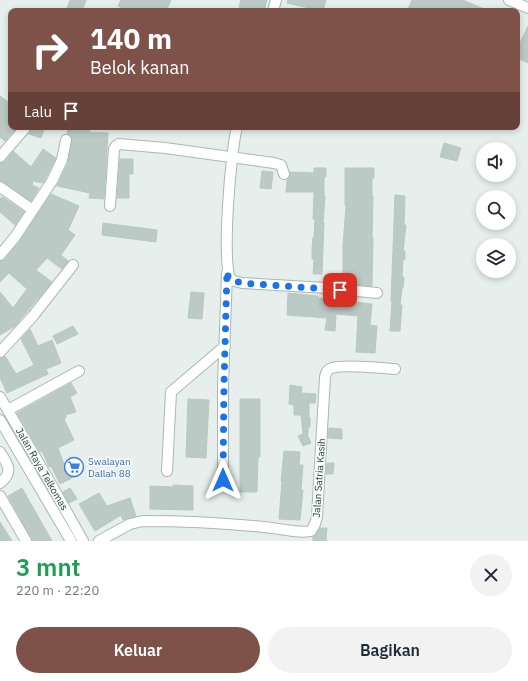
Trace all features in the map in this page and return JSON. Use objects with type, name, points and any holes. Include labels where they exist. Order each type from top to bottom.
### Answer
[{"type":"street","points":[[508,0],[526,5]]},
{"type":"street","points":[[0,157],[23,130]]},
{"type":"street","points":[[223,480],[227,271],[226,245],[232,157],[236,130]]},
{"type":"street","points":[[0,255],[12,241],[46,193],[62,160],[66,140]]},
{"type":"street","points":[[110,206],[114,149],[119,144],[165,148],[279,164],[282,167],[284,174]]},
{"type":"street","points":[[0,187],[33,210]]},
{"type":"street","points":[[0,352],[33,316],[73,265]]},
{"type":"street","points":[[227,271],[231,280],[242,283],[327,288],[377,293]]},
{"type":"street","points":[[167,471],[171,392],[225,346]]},
{"type":"street","name":"Jalan Satria Kasih","points":[[99,541],[130,524],[143,521],[231,524],[302,532],[310,531],[316,522],[317,517],[326,373],[328,370],[338,367],[395,369]]},
{"type":"street","points":[[8,410],[79,371]]},
{"type":"street","name":"Jalan Raya Telkomas","points":[[0,397],[47,476],[66,520],[71,541]]},
{"type":"street","name":"Jalan Raya Telkomas","points":[[0,420],[66,520],[83,541]]},
{"type":"street","points":[[0,452],[9,471],[6,478],[0,483]]},
{"type":"street","points":[[0,496],[26,541]]},
{"type":"building","points":[[70,0],[86,0],[83,8],[67,8]]},
{"type":"building","points":[[121,0],[171,0],[167,8],[122,8],[118,6]]},
{"type":"building","points":[[241,0],[267,0],[265,8],[239,7]]},
{"type":"building","points":[[288,0],[326,0],[324,8],[310,8],[287,3]]},
{"type":"building","points":[[412,0],[463,0],[482,8],[408,8]]},
{"type":"building","points":[[528,26],[528,63],[520,59],[520,43]]},
{"type":"building","points":[[0,96],[8,102],[8,130],[14,130],[5,141],[0,137]]},
{"type":"building","points":[[31,130],[44,130],[41,138],[29,134]]},
{"type":"building","points":[[68,130],[90,130],[89,132],[108,133],[104,199],[89,198],[90,193],[57,186],[68,163],[72,141],[71,135],[67,134]]},
{"type":"building","points":[[444,143],[461,148],[457,161],[440,157]]},
{"type":"building","points":[[43,149],[56,158],[43,183],[33,181],[32,185],[39,188],[31,201],[4,182],[0,181],[0,163],[5,162],[13,151],[31,167]]},
{"type":"building","points":[[120,159],[133,159],[133,174],[129,174],[129,198],[117,198]]},
{"type":"building","points":[[314,168],[326,168],[326,177],[324,177],[325,196],[322,274],[313,274],[314,259],[312,259],[312,249],[315,219],[313,219],[314,192],[286,192],[287,180],[290,176],[290,172],[314,173]]},
{"type":"building","points":[[345,168],[374,168],[374,178],[372,178],[372,286],[343,283],[343,246],[346,205]]},
{"type":"building","points":[[262,171],[273,172],[271,189],[260,188]]},
{"type":"building","points":[[51,194],[79,206],[68,230],[75,235],[61,255],[68,261],[62,269],[47,258],[36,270],[52,282],[15,326],[0,335],[0,292],[13,308],[27,289],[9,273],[0,282],[0,261],[5,259],[20,241]]},
{"type":"building","points":[[395,195],[405,196],[404,225],[406,225],[403,251],[405,251],[405,260],[403,259],[402,277],[404,277],[400,305],[402,305],[400,331],[390,331],[392,301]]},
{"type":"building","points":[[2,197],[24,212],[15,225],[0,212],[0,199]]},
{"type":"building","points":[[103,223],[157,230],[156,242],[102,235]]},
{"type":"building","points":[[191,292],[204,293],[202,319],[188,318]]},
{"type":"building","points":[[288,293],[372,304],[370,325],[377,326],[375,353],[356,352],[358,316],[336,314],[335,331],[325,330],[327,318],[287,315]]},
{"type":"building","points":[[73,326],[78,334],[57,344],[53,336]]},
{"type":"building","points":[[30,329],[38,346],[52,340],[61,363],[46,369],[48,374],[7,393],[0,378],[0,358],[5,356],[16,374],[34,365],[21,339]]},
{"type":"building","points":[[71,383],[77,393],[70,397],[76,412],[65,415],[66,418],[64,419],[74,440],[58,448],[64,464],[70,461],[78,475],[60,484],[51,466],[49,467],[42,451],[40,452],[17,413]]},
{"type":"building","points":[[290,385],[302,387],[301,393],[316,394],[315,403],[309,403],[310,427],[308,427],[307,434],[311,443],[303,446],[298,436],[303,434],[301,415],[294,415],[294,405],[289,404]]},
{"type":"building","points":[[188,399],[209,400],[206,458],[186,457]]},
{"type":"building","points":[[240,399],[260,399],[260,457],[258,457],[257,492],[240,492]]},
{"type":"building","points":[[329,428],[342,429],[342,439],[328,438]]},
{"type":"building","points":[[284,451],[300,452],[299,465],[303,465],[301,490],[303,490],[300,520],[279,519]]},
{"type":"building","points":[[327,463],[334,463],[333,474],[326,474]]},
{"type":"building","points":[[173,485],[193,486],[193,510],[150,509],[150,486],[173,487]]},
{"type":"building","points":[[22,488],[52,541],[33,541],[8,496]]},
{"type":"building","points":[[70,488],[77,499],[69,503],[63,492]]},
{"type":"building","points":[[99,493],[107,506],[130,498],[136,516],[123,520],[121,515],[95,531],[79,504]]},
{"type":"building","points":[[0,522],[12,541],[0,541]]},
{"type":"building","points":[[320,528],[327,528],[326,541],[313,541],[313,537]]},
{"type":"place","name":"Swalayan Dallah 88","points":[[74,467]]},
{"type":"route","points":[[223,480],[227,271],[228,276],[235,282],[340,290]]}]
